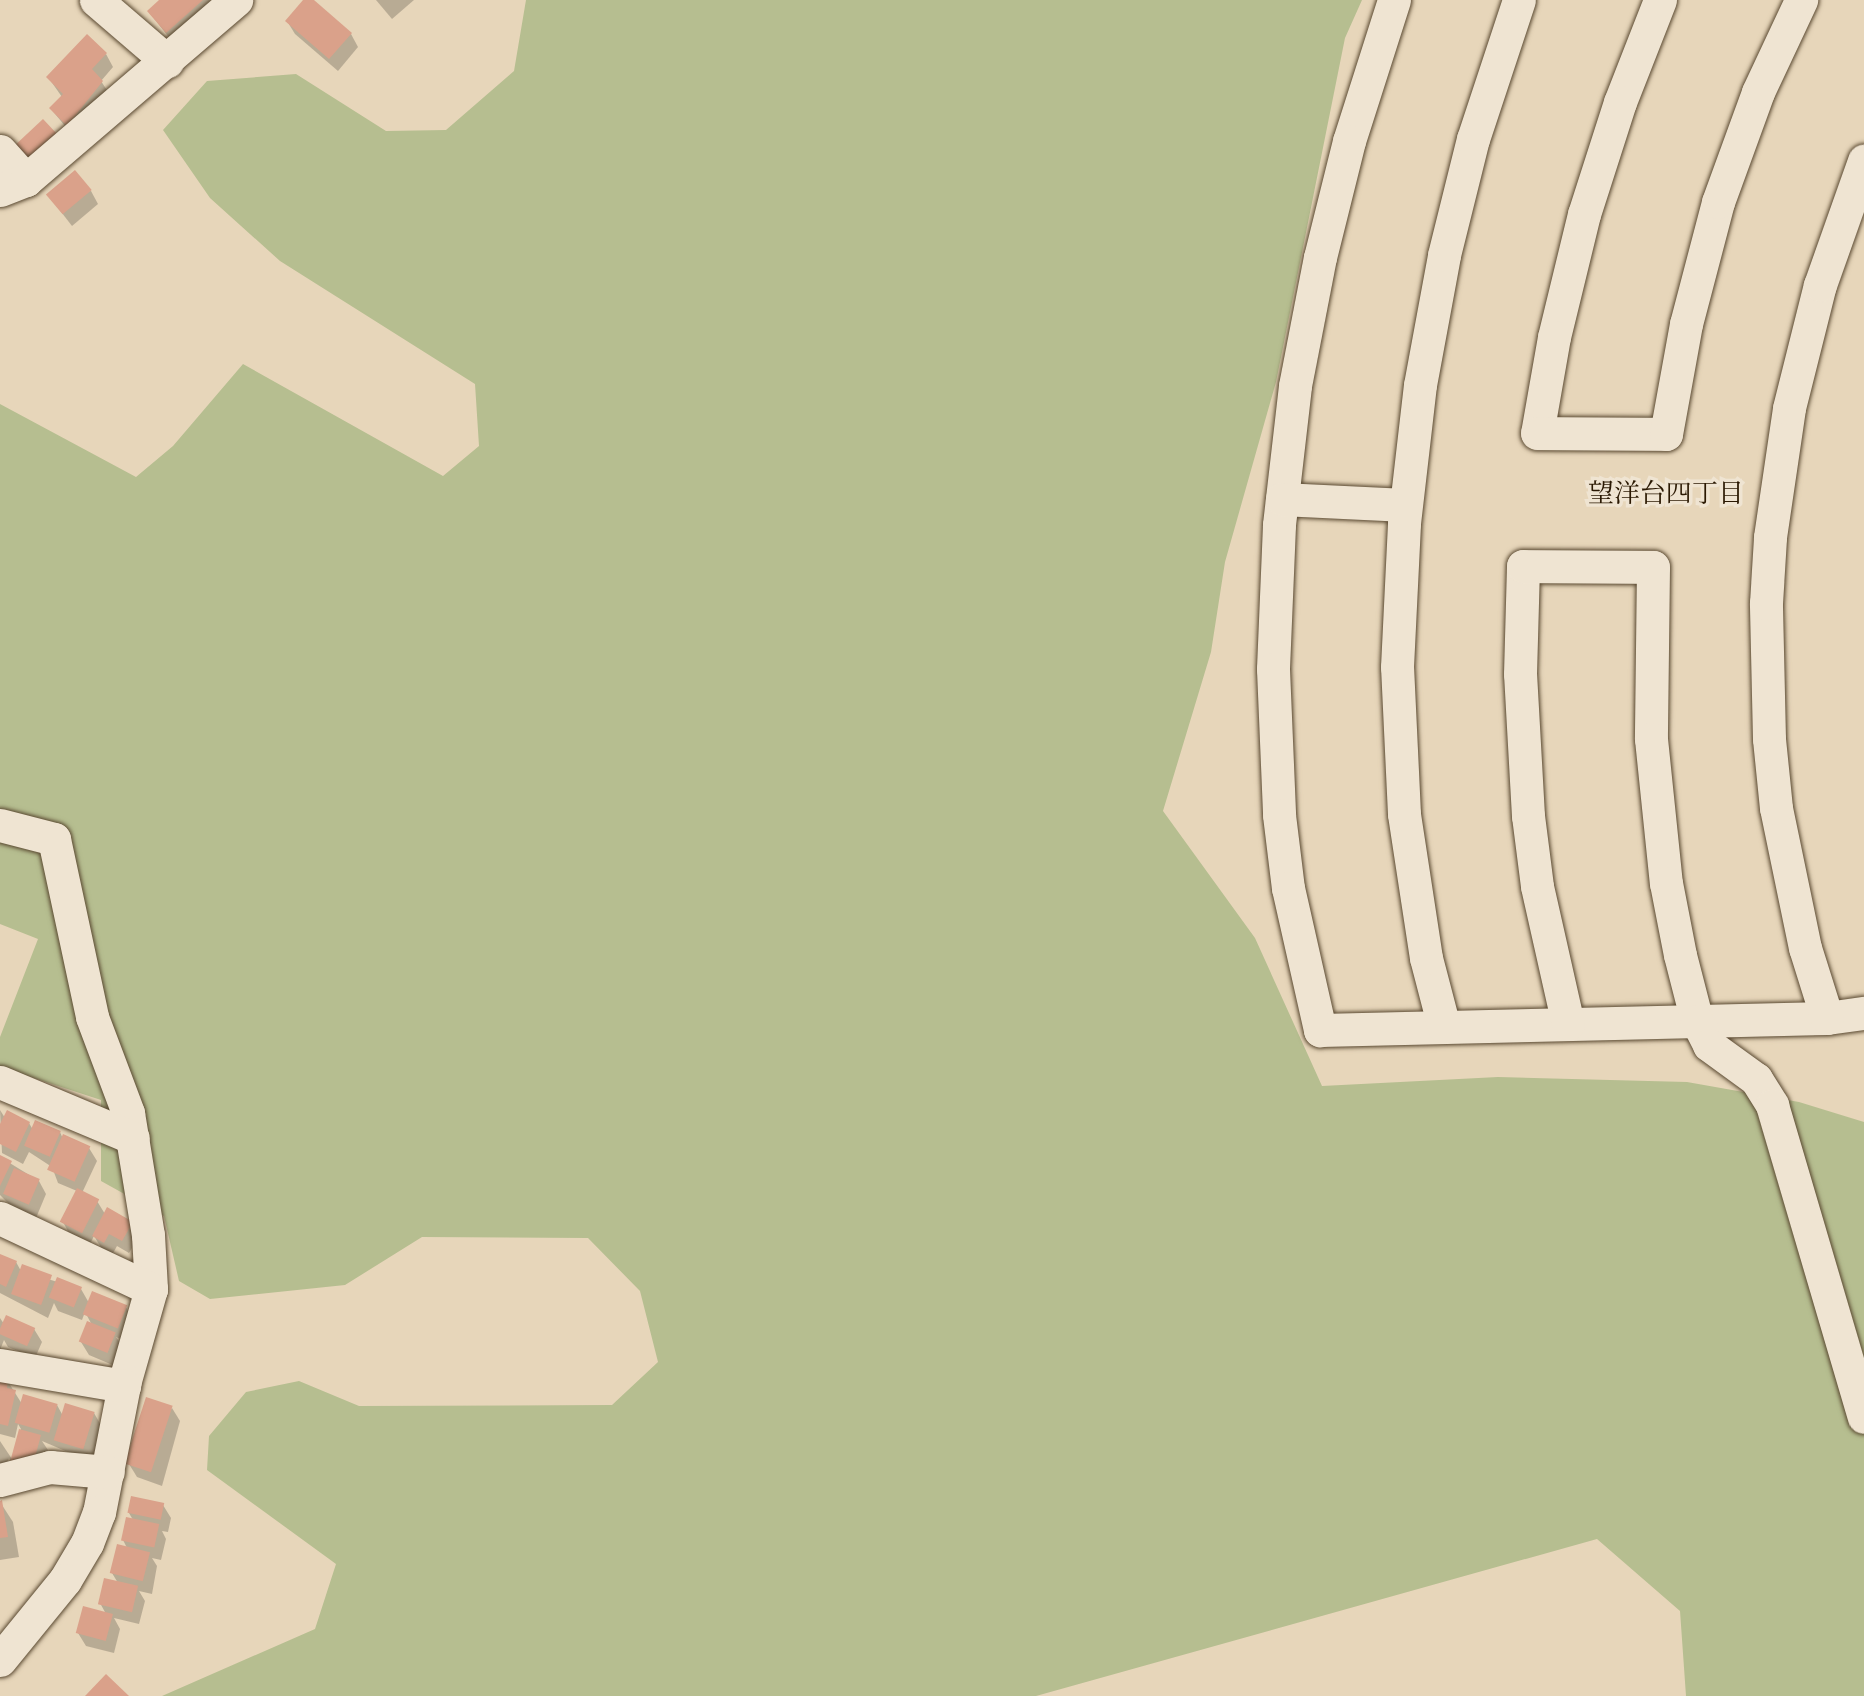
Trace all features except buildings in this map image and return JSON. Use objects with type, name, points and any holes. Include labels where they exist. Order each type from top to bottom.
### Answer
[{"type":"street","points":[[96,0],[167,61]]},
{"type":"street","points":[[0,151],[13,185],[167,61],[236,0]]},
{"type":"street","points":[[1394,0],[1352,128],[1320,257],[1295,387],[1282,499],[1273,669],[1279,816],[1301,960],[1320,1030],[1827,1018],[1864,1013]]},
{"type":"street","points":[[1444,1027],[1419,922],[1404,814],[1397,667],[1405,505],[1420,385],[1444,256],[1481,113],[1519,0]]},
{"type":"street","points":[[1660,0],[1619,102],[1584,214],[1554,337],[1537,433],[1666,434],[1686,324],[1718,202],[1758,92],[1801,0]]},
{"type":"street","points":[[1827,1018],[1797,913],[1776,808],[1768,725],[1766,603],[1770,537],[1789,408],[1820,285],[1864,161]]},
{"type":"street","points":[[1282,499],[1405,505]]},
{"type":"street","points":[[1568,1024],[1537,887],[1528,816],[1520,674],[1524,566],[1653,567],[1649,667],[1657,811],[1671,907],[1697,1021],[1709,1045],[1756,1079],[1772,1105],[1864,1417]]},
{"type":"street","points":[[0,825],[54,839],[92,1017],[128,1113],[148,1236],[151,1289],[124,1386],[99,1512],[65,1580],[0,1660]]},
{"type":"street","points":[[0,1082],[132,1138]]},
{"type":"street","points":[[0,1218],[151,1289]]},
{"type":"street","points":[[0,1365],[124,1386]]},
{"type":"street","points":[[0,1480],[50,1467],[108,1472]]},
{"type":"green space","points":[[526,0],[1362,0],[1345,38],[1276,382],[1225,562],[1211,652],[1163,811],[1255,938],[1322,1086],[1498,1077],[1687,1082],[1799,1102],[1864,1122],[1864,1696],[1686,1696],[1680,1611],[1597,1539],[1036,1696],[162,1696],[315,1629],[336,1564],[207,1470],[209,1436],[246,1392],[299,1381],[359,1406],[612,1405],[658,1362],[640,1291],[588,1238],[422,1237],[345,1285],[210,1299],[179,1281],[164,1216],[101,1181],[101,1100],[0,1067],[0,1037],[38,939],[0,924],[0,404],[136,477],[173,446],[243,364],[443,476],[479,446],[475,384],[280,261],[210,198],[163,130],[207,81],[296,74],[386,131],[446,130],[514,71]]},
{"type":"district","name":"望洋台四丁目","points":[[1666,495]]}]
